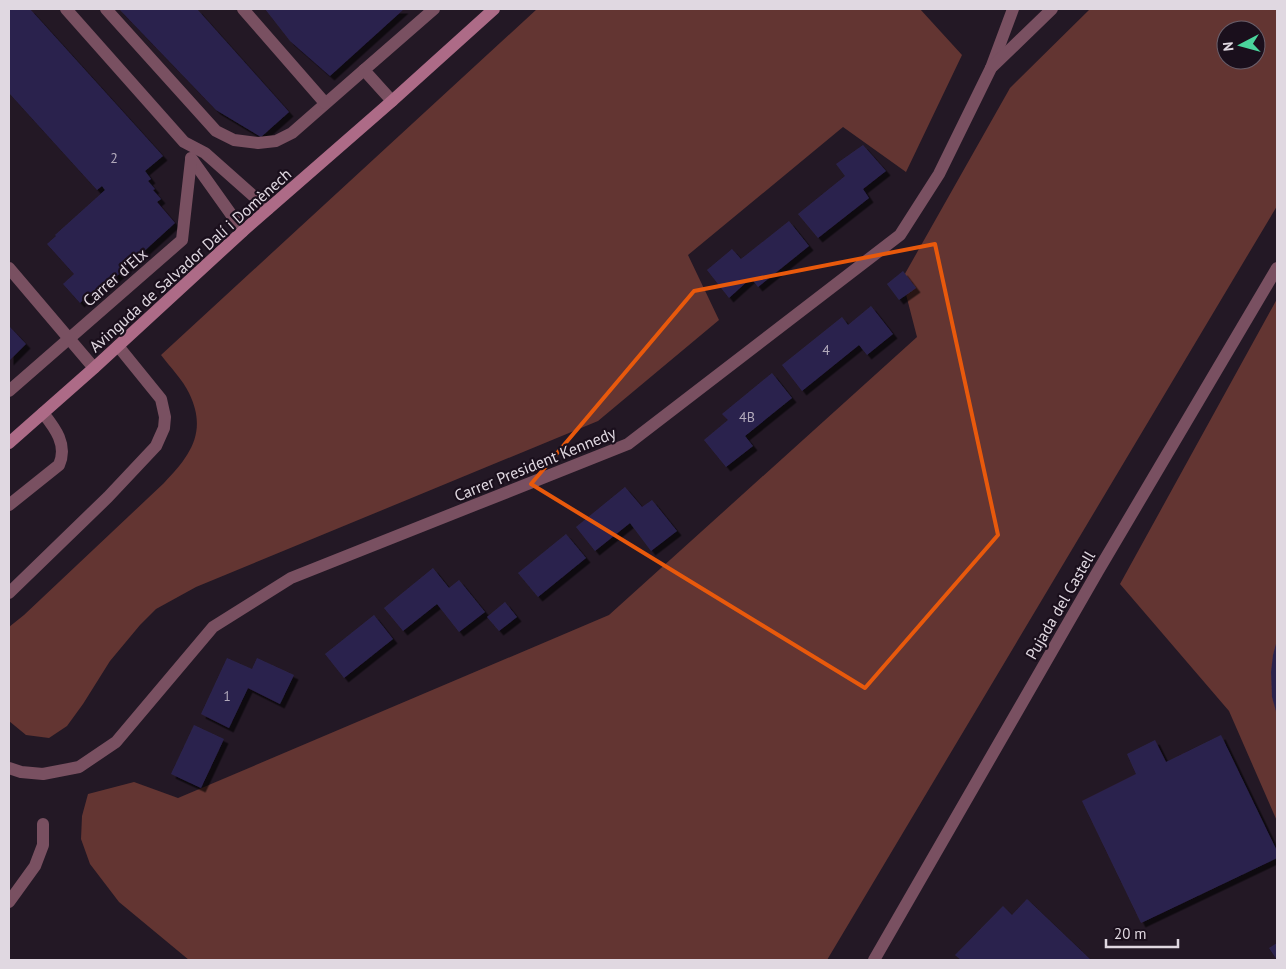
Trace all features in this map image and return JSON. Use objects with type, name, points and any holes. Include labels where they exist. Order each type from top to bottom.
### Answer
[{"type":"main road","name":"Avinguda de Salvador Dalí i Domènech","points":[[9,443],[243,231],[494,9]]},
{"type":"street","points":[[66,9],[184,142],[191,160],[243,231]]},
{"type":"street","points":[[106,9],[216,131],[234,140],[258,143],[276,141],[292,133],[434,9]]},
{"type":"street","points":[[242,9],[325,103]]},
{"type":"street","points":[[991,68],[1013,9]]},
{"type":"street","points":[[991,68],[1052,9]]},
{"type":"street","name":"Carrer President Kennedy","points":[[9,768],[21,772],[42,774],[79,767],[116,742],[213,627],[291,578],[628,444],[900,235],[939,174],[991,68]]},
{"type":"street","points":[[364,70],[392,101]]},
{"type":"street","points":[[184,142],[205,153],[268,209]]},
{"type":"street","name":"Carrer d'Elx","points":[[9,391],[182,240],[191,160]]},
{"type":"street","points":[[9,268],[94,368]]},
{"type":"street","name":"Pujada del Castell","points":[[874,960],[1098,570],[1277,268]]},
{"type":"street","points":[[9,593],[108,497],[156,446],[164,428],[165,417],[161,399],[118,346]]},
{"type":"street","points":[[9,505],[59,465],[63,457],[62,446],[55,428],[43,412]]},
{"type":"street","points":[[9,902],[35,866],[43,845],[43,824]]},
{"type":"highlighted area","points":[[935,244],[998,535],[865,688],[531,484],[694,291]]},
{"type":"shaded area","points":[[537,9],[920,9],[962,55],[906,172],[843,127],[688,255],[719,320],[598,421],[196,587],[156,609],[140,625],[110,661],[67,726],[49,738],[26,735],[9,721],[9,627],[164,483],[182,463],[193,443],[197,420],[189,393],[161,355]]},
{"type":"shaded area","points":[[1090,9],[1277,9],[1277,206],[827,960],[189,960],[119,902],[90,864],[81,839],[82,816],[88,794],[134,782],[178,798],[609,615],[917,337],[902,279],[1010,88]]},
{"type":"shaded area","points":[[1277,299],[1277,821],[1229,711],[1120,584]]},
{"type":"building","points":[[9,9],[30,9],[163,156],[145,171],[151,179],[148,181],[155,189],[153,190],[161,199],[157,202],[175,223],[95,296],[91,292],[80,303],[63,284],[74,274],[47,244],[105,190],[102,186],[97,190],[9,93]]},
{"type":"building","points":[[119,9],[197,9],[289,112],[261,137],[216,110]]},
{"type":"building","points":[[265,9],[404,9],[330,76],[290,41]]},
{"type":"building","points":[[863,145],[886,171],[863,189],[869,198],[818,238],[798,214],[845,176],[836,164]]},
{"type":"building","points":[[789,221],[809,246],[758,287],[751,278],[729,298],[707,270],[732,249],[741,259]]},
{"type":"building","points":[[903,271],[916,288],[899,300],[887,284]]},
{"type":"building","points":[[871,306],[893,334],[867,355],[859,345],[802,391],[782,365],[842,317],[848,325]]},
{"type":"building","points":[[9,326],[26,344],[9,361]]},
{"type":"building","points":[[772,373],[792,398],[745,436],[753,446],[726,467],[704,440],[728,420],[722,414]]},
{"type":"building","points":[[625,487],[642,507],[652,500],[677,531],[651,551],[630,523],[595,551],[576,527]]},
{"type":"building","points":[[566,534],[586,558],[538,597],[518,573]]},
{"type":"building","points":[[433,568],[449,588],[459,580],[485,612],[459,632],[437,604],[403,631],[384,608]]},
{"type":"building","points":[[505,602],[517,617],[499,631],[487,617]]},
{"type":"building","points":[[374,615],[393,639],[344,678],[325,654]]},
{"type":"building","points":[[1277,640],[1277,715],[1272,697],[1271,672]]},
{"type":"building","points":[[227,658],[252,669],[257,658],[294,675],[280,704],[248,688],[229,728],[201,714]]},
{"type":"building","points":[[194,725],[224,739],[201,788],[171,774]]},
{"type":"building","points":[[1221,735],[1277,851],[1277,858],[1141,923],[1082,801],[1136,774],[1127,754],[1155,740],[1166,762]]},
{"type":"building","points":[[1027,899],[1091,960],[961,960],[955,955],[1003,906],[1012,915]]},
{"type":"building","points":[[1277,943],[1277,960],[1269,948]]}]
